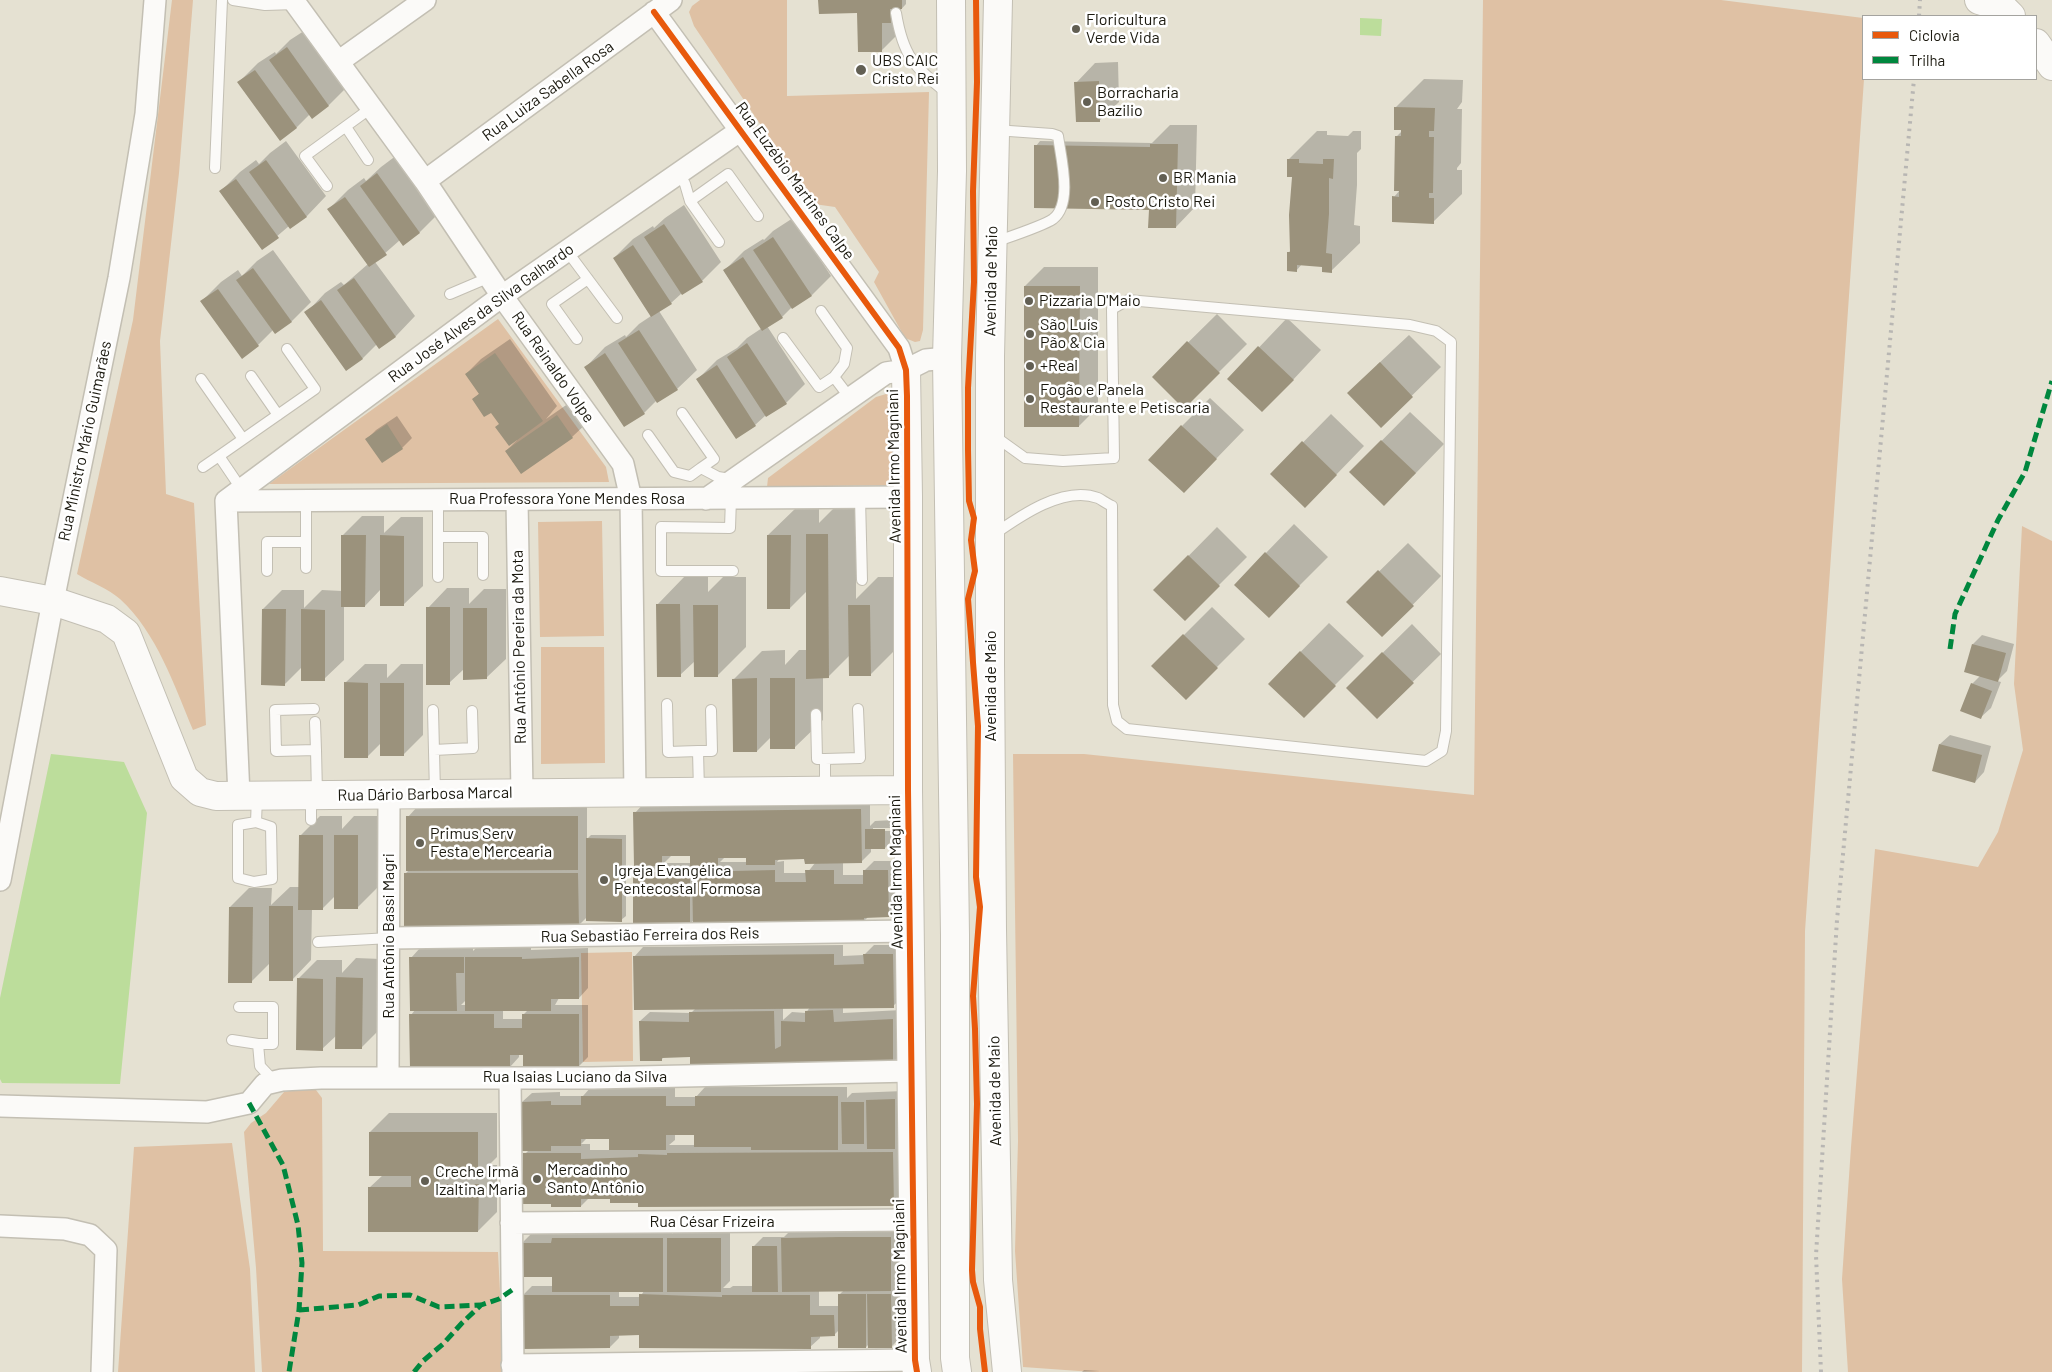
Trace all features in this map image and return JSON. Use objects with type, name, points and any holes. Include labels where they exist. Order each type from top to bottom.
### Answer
[{"type":"main road","points":[[950,0],[952,102],[947,358],[955,935],[955,1358],[957,1372]]},
{"type":"main road","name":"Avenida de Maio","points":[[998,0],[990,356],[992,929],[998,1280],[1006,1372]]},
{"type":"main road","points":[[1979,0],[2002,7],[2010,15]]},
{"type":"main road","points":[[2037,44],[2052,66]]},
{"type":"main road","points":[[952,102],[996,119]]},
{"type":"main road","points":[[947,358],[990,356]]},
{"type":"main road","name":"Avenida Irmo Magniani","points":[[906,370],[908,790],[916,1366]]},
{"type":"main road","name":"Rua Dário Barbosa Marcal","points":[[0,591],[53,601],[107,620],[126,633],[184,778],[200,792],[251,805],[313,804],[389,795],[908,790]]},
{"type":"main road","points":[[955,935],[992,929]]},
{"type":"street","name":"Rua Ministro Mário Guimarães","points":[[0,880],[53,601],[119,278],[146,114],[156,0]]},
{"type":"street","points":[[338,62],[425,0]]},
{"type":"street","name":"Rua Reinaldo Volpe","points":[[294,2],[425,181],[502,296],[623,464],[631,499],[635,793]]},
{"type":"street","name":"Rua Euzébio Martines Calpe","points":[[662,6],[740,130],[899,348],[906,370]]},
{"type":"street","name":"Rua Luiza Sabella Rosa","points":[[425,181],[662,6]]},
{"type":"street","name":"Rua José Alves da Silva Galhardo","points":[[234,495],[502,296],[740,130]]},
{"type":"street","points":[[732,489],[850,398],[886,373],[906,370],[926,360],[947,358]]},
{"type":"street","points":[[732,489],[860,498],[908,497]]},
{"type":"street","name":"Rua Professora Yone Mendes Rosa","points":[[234,495],[306,501],[631,499],[706,498],[732,489]]},
{"type":"street","points":[[234,495],[251,805]]},
{"type":"street","name":"Rua Antônio Pereira da Mota","points":[[517,500],[522,794]]},
{"type":"street","name":"Rua Antônio Bassi Magri","points":[[388,1077],[390,938],[389,795]]},
{"type":"street","name":"Rua Sebastião Ferreira dos Reis","points":[[390,938],[911,931]]},
{"type":"street","name":"Rua Isaias Luciano da Silva","points":[[274,1081],[321,1078],[510,1078],[912,1071]]},
{"type":"street","points":[[510,1078],[512,1368],[916,1366]]},
{"type":"street","points":[[0,1106],[207,1112],[249,1103],[265,1084],[274,1081]]},
{"type":"street","name":"Rua César Frizeira","points":[[511,1223],[914,1220]]},
{"type":"street","points":[[0,1226],[66,1229],[90,1235],[106,1250],[102,1372]]},
{"type":"lane","points":[[215,168],[222,0]]},
{"type":"lane","points":[[233,0],[265,5],[294,2]]},
{"type":"lane","points":[[896,13],[906,52],[920,71],[952,102]]},
{"type":"lane","points":[[327,186],[305,156],[371,108]]},
{"type":"lane","points":[[992,244],[1053,219],[1062,209],[1065,193],[1058,136],[996,119]]},
{"type":"lane","points":[[346,127],[368,160]]},
{"type":"lane","points":[[679,173],[685,184],[690,201],[719,242]]},
{"type":"lane","points":[[690,201],[728,174],[758,216]]},
{"type":"lane","points":[[567,251],[617,318]]},
{"type":"lane","points":[[450,294],[490,277]]},
{"type":"lane","points":[[576,339],[552,304],[588,279]]},
{"type":"lane","points":[[990,433],[1025,458],[1063,461],[1114,458],[1112,309],[1128,300],[1410,325],[1436,331],[1451,342],[1446,731],[1442,752],[1426,761],[1127,729],[1117,720],[1113,705],[1112,506],[1097,498],[1076,495],[1062,498],[1028,510],[991,537]]},
{"type":"lane","points":[[783,338],[819,387],[834,376],[844,364],[847,348],[821,311]]},
{"type":"lane","points":[[204,467],[315,389],[287,349]]},
{"type":"lane","points":[[251,376],[278,415]]},
{"type":"lane","points":[[834,376],[850,398]]},
{"type":"lane","points":[[201,379],[243,439]]},
{"type":"lane","points":[[648,435],[674,472],[690,476],[714,458],[682,413]]},
{"type":"lane","points":[[219,456],[234,495]]},
{"type":"lane","points":[[701,468],[732,489],[730,528],[661,527],[661,571],[733,571]]},
{"type":"lane","points":[[860,498],[862,580]]},
{"type":"lane","points":[[438,500],[438,577]]},
{"type":"lane","points":[[306,501],[306,568]]},
{"type":"lane","points":[[438,537],[483,537],[483,574]]},
{"type":"lane","points":[[267,571],[267,542],[306,542]]},
{"type":"lane","points":[[667,704],[668,752],[712,751],[711,710]]},
{"type":"lane","points":[[314,709],[275,710],[276,751],[316,750]]},
{"type":"lane","points":[[816,714],[817,758],[860,758],[858,709]]},
{"type":"lane","points":[[433,710],[436,794]]},
{"type":"lane","points":[[434,750],[473,748],[472,711]]},
{"type":"lane","points":[[313,804],[316,750],[315,722]]},
{"type":"lane","points":[[698,751],[699,792]]},
{"type":"lane","points":[[825,759],[825,791]]},
{"type":"lane","points":[[251,805],[271,827],[272,879],[254,882],[238,878],[238,824],[251,805]]},
{"type":"lane","points":[[318,942],[390,938]]},
{"type":"lane","points":[[232,1040],[258,1044],[274,1044],[273,1007],[239,1007]]},
{"type":"lane","points":[[258,1044],[260,1066],[274,1081]]},
{"type":"shaded area","points":[[172,0],[193,0],[179,173],[160,341],[166,494],[194,503],[206,725],[193,730],[163,660],[144,627],[116,595],[77,574],[133,320]]},
{"type":"shaded area","points":[[700,0],[787,0],[787,96],[929,92],[923,330],[920,341],[915,342],[905,338],[874,282],[879,272],[835,207],[814,204],[694,26],[689,12],[692,6]]},
{"type":"shaded area","points":[[1483,0],[1721,0],[1862,18],[1862,80],[1864,80],[1805,931],[1802,1372],[1093,1372],[1023,1367],[1015,1251],[1018,1141],[1013,754],[1084,754],[1474,795]]},
{"type":"shaded area","points":[[1360,18],[1382,19],[1381,36],[1360,35]]},
{"type":"shaded area","points":[[498,319],[606,467],[609,482],[269,484]]},
{"type":"shaded area","points":[[886,394],[894,397],[896,478],[892,485],[767,487],[768,478],[876,397]]},
{"type":"shaded area","points":[[602,521],[604,636],[540,637],[538,522]]},
{"type":"shaded area","points":[[2022,526],[2052,541],[2052,1372],[1848,1372],[1842,1279],[1875,849],[1978,867],[1998,832],[2023,750],[2014,684]]},
{"type":"shaded area","points":[[541,647],[604,647],[605,763],[541,764]]},
{"type":"shaded area","points":[[51,754],[124,762],[147,813],[120,1084],[2,1083],[0,1079],[0,998]]},
{"type":"shaded area","points":[[632,952],[633,1061],[583,1062],[581,953]]},
{"type":"shaded area","points":[[304,1088],[316,1090],[322,1098],[323,1251],[498,1252],[504,1372],[262,1372],[256,1268],[244,1132],[251,1123],[266,1113],[284,1092]]},
{"type":"shaded area","points":[[232,1143],[250,1269],[255,1372],[118,1372],[134,1147]]},
{"type":"building","points":[[818,0],[902,0],[902,9],[890,9],[891,23],[882,23],[882,52],[858,52],[857,13],[819,14]]},
{"type":"building","points":[[287,47],[329,106],[312,119],[269,60]]},
{"type":"building","points":[[255,70],[297,128],[280,141],[237,82]]},
{"type":"building","name":"Borracharia Bazilio","points":[[1099,81],[1100,122],[1076,122],[1074,82]]},
{"type":"building","points":[[1394,107],[1435,108],[1434,131],[1429,131],[1429,137],[1434,137],[1433,193],[1429,193],[1429,198],[1434,198],[1434,224],[1392,222],[1392,196],[1399,197],[1399,191],[1394,191],[1395,136],[1401,136],[1401,130],[1394,130]]},
{"type":"building","points":[[1150,144],[1178,144],[1176,228],[1148,228],[1149,210],[1034,208],[1034,145],[1150,147]]},
{"type":"building","points":[[1287,159],[1299,159],[1299,163],[1323,164],[1323,159],[1334,159],[1333,179],[1329,178],[1326,253],[1332,254],[1332,273],[1322,272],[1322,267],[1297,265],[1297,272],[1287,271],[1287,252],[1290,252],[1289,215],[1292,177],[1287,177]]},
{"type":"building","points":[[266,160],[307,217],[290,229],[249,172]]},
{"type":"building","points":[[377,173],[420,233],[403,246],[360,186]]},
{"type":"building","points":[[236,179],[279,238],[262,250],[219,191]]},
{"type":"building","points":[[345,197],[387,255],[369,267],[327,209]]},
{"type":"building","points":[[664,224],[703,282],[682,295],[644,237]]},
{"type":"building","points":[[773,237],[812,296],[792,309],[753,250]]},
{"type":"building","points":[[633,245],[672,304],[651,317],[613,258]]},
{"type":"building","points":[[743,257],[783,318],[762,331],[723,270]]},
{"type":"building","points":[[253,268],[292,322],[275,334],[236,280]]},
{"type":"building","points":[[354,278],[396,337],[379,349],[337,290]]},
{"type":"building","points":[[1024,286],[1080,286],[1079,427],[1024,427]]},
{"type":"building","points":[[218,289],[259,346],[242,359],[200,301]]},
{"type":"building","points":[[321,300],[363,359],[346,371],[304,312]]},
{"type":"building","points":[[639,330],[678,390],[657,403],[618,343]]},
{"type":"building","points":[[1187,341],[1220,373],[1184,409],[1152,377]]},
{"type":"building","points":[[747,343],[787,404],[766,417],[727,357]]},
{"type":"building","points":[[1258,346],[1294,380],[1262,412],[1227,379]]},
{"type":"building","points":[[495,353],[543,421],[509,446],[495,427],[499,424],[491,413],[484,417],[472,399],[479,394],[465,374]]},
{"type":"building","points":[[605,353],[645,414],[624,427],[584,367]]},
{"type":"building","points":[[1380,362],[1413,397],[1381,428],[1347,393]]},
{"type":"building","points":[[717,365],[756,426],[736,439],[696,379]]},
{"type":"building","points":[[557,415],[573,438],[521,474],[505,451]]},
{"type":"building","points":[[387,424],[403,449],[382,463],[365,439]]},
{"type":"building","points":[[1181,425],[1217,459],[1184,493],[1148,460]]},
{"type":"building","points":[[1381,440],[1416,473],[1384,506],[1349,472]]},
{"type":"building","points":[[1302,441],[1337,475],[1305,508],[1270,474]]},
{"type":"building","points":[[806,534],[828,534],[829,678],[806,679]]},
{"type":"building","points":[[341,535],[366,535],[365,607],[341,607]]},
{"type":"building","points":[[380,535],[404,536],[404,606],[380,606]]},
{"type":"building","points":[[767,535],[791,535],[790,609],[767,609]]},
{"type":"building","points":[[1265,552],[1300,586],[1269,618],[1234,585]]},
{"type":"building","points":[[1188,555],[1220,586],[1185,621],[1153,590]]},
{"type":"building","points":[[1378,570],[1414,606],[1382,637],[1346,602]]},
{"type":"building","points":[[656,604],[680,604],[681,677],[657,677]]},
{"type":"building","points":[[693,605],[718,605],[718,677],[694,677]]},
{"type":"building","points":[[848,605],[870,605],[871,676],[849,676]]},
{"type":"building","points":[[426,607],[450,607],[450,685],[426,685]]},
{"type":"building","points":[[463,608],[487,608],[487,679],[463,680]]},
{"type":"building","points":[[262,609],[286,609],[285,686],[261,685]]},
{"type":"building","points":[[301,609],[325,610],[325,681],[301,681]]},
{"type":"building","points":[[1183,634],[1218,668],[1186,700],[1151,666]]},
{"type":"building","points":[[1972,644],[2006,653],[1998,682],[1964,672]]},
{"type":"building","points":[[1300,651],[1336,686],[1304,718],[1268,684]]},
{"type":"building","points":[[1382,652],[1414,683],[1377,719],[1346,688]]},
{"type":"building","points":[[757,678],[757,752],[733,752],[732,679]]},
{"type":"building","points":[[770,678],[795,678],[795,749],[770,749]]},
{"type":"building","points":[[344,682],[368,683],[368,758],[344,758]]},
{"type":"building","points":[[380,683],[404,683],[404,756],[380,756]]},
{"type":"building","points":[[1971,683],[1992,691],[1981,719],[1960,711]]},
{"type":"building","points":[[1939,744],[1982,755],[1975,783],[1932,771]]},
{"type":"building","points":[[861,809],[862,863],[805,864],[804,859],[775,860],[775,865],[746,865],[746,858],[718,858],[718,866],[690,866],[690,856],[662,856],[662,866],[634,866],[633,812]]},
{"type":"building","points":[[406,816],[578,816],[578,870],[406,871]]},
{"type":"building","points":[[865,829],[885,829],[885,849],[865,849]]},
{"type":"building","points":[[299,835],[323,835],[323,910],[298,910]]},
{"type":"building","points":[[334,835],[358,835],[358,909],[334,909]]},
{"type":"building","name":"Igreja Evangélica Pentecostal Formosa","points":[[586,838],[622,839],[622,922],[586,921]]},
{"type":"building","points":[[775,870],[775,882],[806,882],[805,870],[834,870],[834,884],[863,884],[863,870],[888,870],[889,917],[864,918],[864,923],[693,926],[692,872]]},
{"type":"building","points":[[633,872],[690,872],[690,926],[633,926]]},
{"type":"building","points":[[404,873],[578,873],[579,927],[404,927]]},
{"type":"building","points":[[269,906],[293,906],[293,981],[269,981]]},
{"type":"building","points":[[229,907],[253,907],[252,983],[228,983]]},
{"type":"building","points":[[834,954],[834,965],[864,964],[863,954],[893,954],[894,1008],[634,1010],[633,956]]},
{"type":"building","points":[[409,957],[464,957],[464,973],[456,973],[457,1011],[410,1011]]},
{"type":"building","points":[[465,957],[522,957],[522,959],[579,957],[579,999],[551,999],[551,1011],[465,1011]]},
{"type":"building","points":[[336,977],[363,978],[362,1049],[335,1049]]},
{"type":"building","points":[[297,978],[323,979],[323,1051],[296,1050]]},
{"type":"building","points":[[833,1010],[834,1022],[893,1019],[893,1064],[690,1066],[690,1057],[662,1058],[662,1061],[640,1061],[639,1021],[689,1022],[689,1012],[774,1011],[775,1049],[781,1046],[781,1021],[805,1022],[805,1011]]},
{"type":"building","points":[[409,1014],[494,1014],[494,1028],[522,1028],[522,1014],[579,1014],[579,1068],[523,1068],[523,1055],[510,1055],[510,1068],[410,1068]]},
{"type":"building","points":[[581,1096],[666,1096],[666,1106],[695,1106],[695,1096],[838,1096],[838,1150],[751,1150],[751,1147],[694,1147],[694,1135],[666,1135],[666,1150],[609,1150],[609,1139],[581,1139],[581,1146],[551,1146],[551,1151],[522,1151],[521,1102],[551,1101],[551,1105],[581,1105]]},
{"type":"building","points":[[895,1099],[895,1149],[867,1149],[866,1100]]},
{"type":"building","points":[[841,1102],[864,1102],[864,1144],[842,1144]]},
{"type":"building","name":"Creche Irmã Izaltina Maria","points":[[369,1132],[478,1132],[478,1178],[439,1178],[439,1184],[479,1184],[478,1232],[368,1232],[368,1187],[411,1187],[411,1176],[369,1176]]},
{"type":"building","points":[[893,1152],[894,1206],[638,1207],[638,1203],[610,1203],[610,1199],[581,1199],[581,1207],[551,1207],[551,1204],[523,1204],[523,1153],[581,1153],[581,1159],[638,1157],[638,1154],[667,1155],[667,1153]]},
{"type":"building","points":[[891,1237],[891,1291],[782,1292],[781,1238]]},
{"type":"building","points":[[552,1238],[663,1238],[663,1292],[552,1292],[552,1277],[521,1277],[521,1243],[551,1243]]},
{"type":"building","points":[[667,1238],[721,1238],[721,1292],[667,1292]]},
{"type":"building","points":[[752,1246],[777,1246],[778,1292],[752,1292]]},
{"type":"building","points":[[639,1294],[722,1297],[722,1295],[810,1295],[810,1315],[834,1315],[835,1336],[811,1337],[811,1349],[639,1348],[639,1335],[610,1336],[610,1348],[522,1349],[521,1295],[610,1295],[610,1306],[639,1306]]},
{"type":"building","points":[[838,1294],[866,1294],[866,1348],[838,1348]]},
{"type":"building","points":[[867,1294],[891,1294],[892,1348],[868,1348]]},
{"type":"railway","points":[[1919,15],[1920,0]]},
{"type":"railway","points":[[1821,1372],[1816,1255],[1837,920],[1914,80]]},
{"type":"marked path","points":[[1950,649],[1955,614],[1998,520],[2025,472],[2052,381]]},
{"type":"marked path","points":[[249,1103],[283,1165],[298,1225],[302,1263],[299,1310],[289,1372]]},
{"type":"marked path","points":[[414,1372],[481,1305],[499,1299],[512,1290]]},
{"type":"marked path","points":[[299,1310],[358,1305],[379,1296],[410,1295],[439,1307],[481,1305]]},
{"type":"cycle path","points":[[976,0],[977,82],[973,191],[974,282],[968,388],[969,501],[974,518],[971,540],[975,571],[968,599],[978,726],[976,877],[980,907],[973,996],[977,1104],[972,1270],[973,1282],[980,1307],[980,1329],[985,1372]]},
{"type":"cycle path","points":[[654,12],[899,348],[906,370],[908,790],[915,1360],[917,1372]]},
{"type":"place","name":"Floricultura Verde Vida","points":[[1076,29]]},
{"type":"place","name":"UBS CAIC Cristo Rei","points":[[861,70]]},
{"type":"place","name":"Borracharia Bazilio","points":[[1087,102]]},
{"type":"place","name":"BR Mania","points":[[1163,178]]},
{"type":"place","name":"Posto Cristo Rei","points":[[1095,202]]},
{"type":"place","name":"Pizzaria D'Maio","points":[[1029,301]]},
{"type":"place","name":"São Luís Pão & Cia","points":[[1030,334]]},
{"type":"place","name":"+Real","points":[[1030,366]]},
{"type":"place","name":"Fogão e Panela Restaurante e Petiscaria","points":[[1030,399]]},
{"type":"place","name":"Primus Serv Festa e Mercearia","points":[[420,843]]},
{"type":"place","name":"Igreja Evangélica Pentecostal Formosa","points":[[604,880]]},
{"type":"place","name":"Mercadinho Santo Antônio","points":[[537,1179]]},
{"type":"place","name":"Creche Irmã Izaltina Maria","points":[[425,1181]]}]
